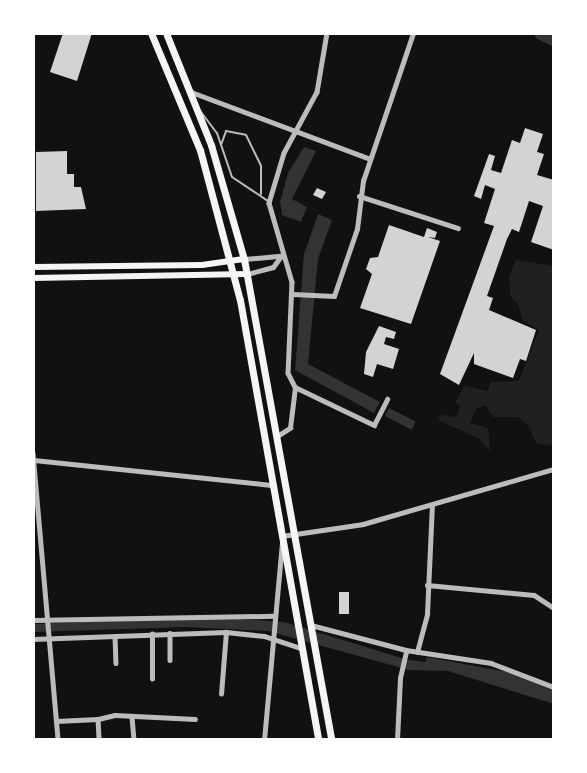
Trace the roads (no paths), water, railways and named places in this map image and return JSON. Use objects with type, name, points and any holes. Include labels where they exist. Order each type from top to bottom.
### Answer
[{"type":"highway","points":[[166,33],[197,109],[244,259],[331,740]]},
{"type":"highway","points":[[151,34],[200,150],[233,275],[318,740]]},
{"type":"main road","points":[[33,267],[229,262],[244,259]]},
{"type":"main road","points":[[33,278],[247,274]]},
{"type":"street","points":[[276,437],[290,428],[295,387],[288,373],[295,295],[281,256],[269,203],[294,132],[317,92],[327,33]]},
{"type":"street","points":[[295,295],[334,296],[357,229],[359,196],[370,159],[413,33]]},
{"type":"street","points":[[191,92],[370,159]]},
{"type":"street","points":[[359,196],[457,228]]},
{"type":"street","points":[[244,259],[281,256]]},
{"type":"street","points":[[247,274],[273,267],[281,256]]},
{"type":"street","points":[[295,387],[374,425],[387,399]]},
{"type":"street","points":[[33,453],[58,740]]},
{"type":"street","points":[[34,460],[271,485]]},
{"type":"street","points":[[264,740],[282,536],[363,524],[554,469]]},
{"type":"street","points":[[417,652],[427,614],[432,505]]},
{"type":"street","points":[[427,585],[534,595],[554,608]]},
{"type":"street","points":[[33,620],[273,617]]},
{"type":"street","points":[[311,626],[405,653],[417,652],[491,663],[554,687]]},
{"type":"street","points":[[221,694],[226,632]]},
{"type":"street","points":[[33,639],[226,632],[272,636],[302,646]]},
{"type":"street","points":[[170,633],[170,660]]},
{"type":"street","points":[[152,634],[152,679]]},
{"type":"street","points":[[115,635],[116,663]]},
{"type":"street","points":[[397,740],[405,653]]},
{"type":"street","points":[[57,721],[132,717],[195,719]]},
{"type":"street","points":[[132,717],[134,740]]},
{"type":"street","points":[[98,719],[99,740]]},
{"type":"lane","points":[[197,109],[217,133],[232,177],[261,194],[269,203]]},
{"type":"lane","points":[[221,146],[226,131],[246,135],[261,166],[261,194]]},
{"type":"waterway","points":[[541,33],[554,39]]}]
